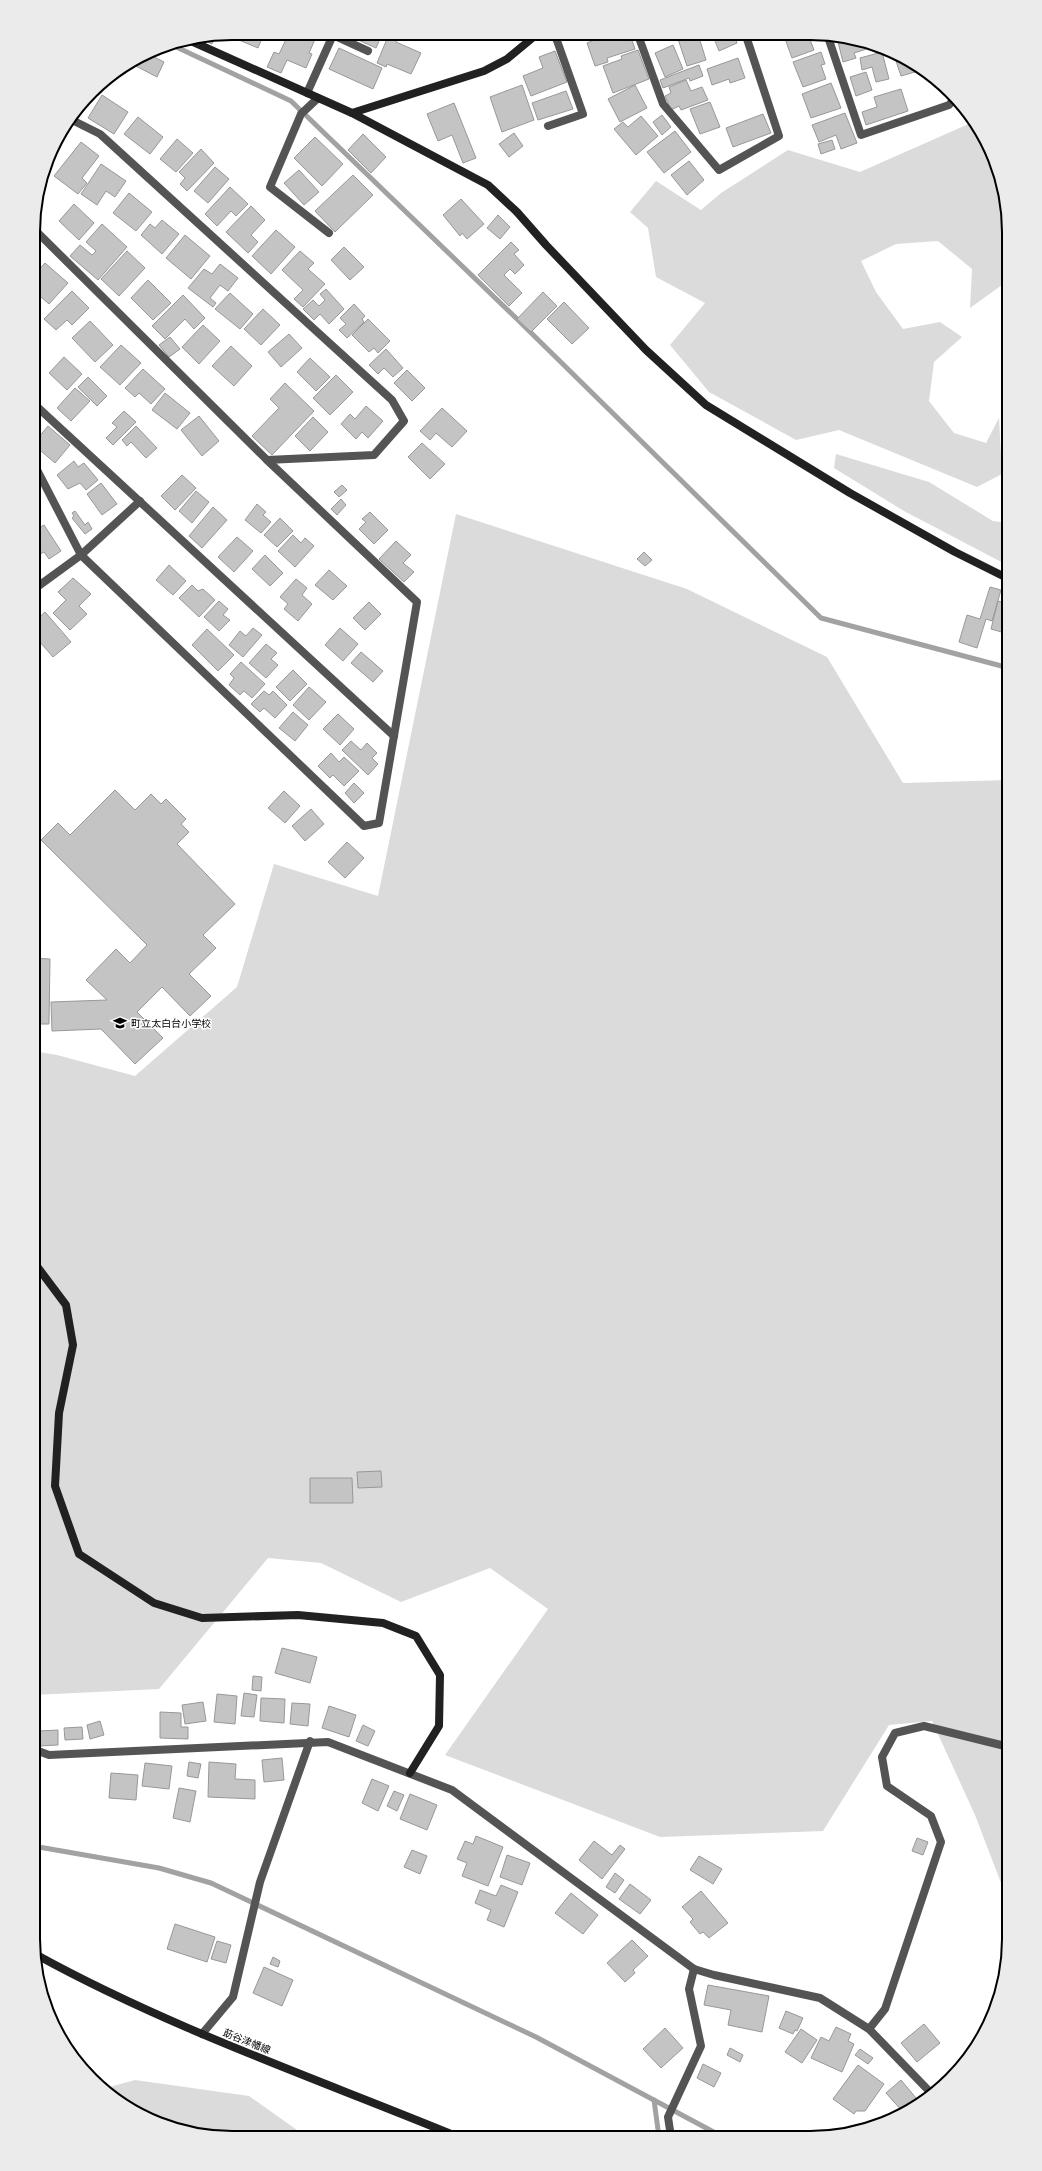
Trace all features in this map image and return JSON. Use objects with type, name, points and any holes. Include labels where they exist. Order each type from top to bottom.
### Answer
[{"type":"street","points":[[307,93],[331,40]]},
{"type":"street","points":[[344,40],[368,51]]},
{"type":"street","points":[[352,113],[484,71],[507,59],[530,40]]},
{"type":"street","points":[[548,126],[583,114],[557,40]]},
{"type":"street","points":[[640,40],[663,104],[719,170],[779,136],[747,40]]},
{"type":"street","points":[[829,41],[862,135],[949,105],[951,102]]},
{"type":"street","points":[[197,44],[352,113],[488,185],[517,212],[646,350],[706,405],[856,497],[955,552],[1002,574]]},
{"type":"street","points":[[318,98],[304,112],[270,187],[329,233]]},
{"type":"street","points":[[75,122],[100,134],[392,400],[404,421],[374,455],[268,460]]},
{"type":"street","points":[[40,235],[268,460],[416,602],[379,823],[364,826],[81,555],[40,476]]},
{"type":"street","points":[[40,409],[394,736]]},
{"type":"street","points":[[40,585],[81,555],[140,501]]},
{"type":"street","points":[[40,1270],[66,1305],[73,1345],[59,1413],[55,1486],[79,1554],[154,1604],[202,1618],[298,1615],[383,1623],[416,1636],[440,1675],[439,1726],[410,1773]]},
{"type":"street","points":[[869,2028],[885,2009],[941,1842],[931,1816],[887,1786],[882,1757],[895,1732],[924,1726],[1002,1745]]},
{"type":"street","points":[[202,2034],[233,1997],[260,1882],[310,1741]]},
{"type":"street","points":[[40,1751],[50,1755],[310,1741],[328,1742],[410,1773],[452,1790],[694,1969],[714,1975],[820,1998],[869,2028],[928,2090]]},
{"type":"street","name":"莇谷津幡線","points":[[41,1957],[86,1983],[202,2034],[444,2131]]},
{"type":"street","points":[[670,2131],[668,2117],[701,2046],[689,1989],[694,1969]]},
{"type":"shaded area","points":[[969,124],[982,147],[992,171],[1002,220],[1002,285],[970,308],[972,269],[938,241],[896,244],[861,261],[876,292],[903,329],[940,322],[962,337],[934,362],[929,401],[954,433],[986,443],[999,418],[1002,474],[977,487],[839,430],[796,440],[709,392],[670,345],[705,303],[656,277],[648,228],[630,212],[656,181],[701,210],[721,193],[788,150],[860,172]]},
{"type":"shaded area","points":[[836,454],[929,482],[993,521],[1002,522],[1002,562],[904,511],[834,468]]},
{"type":"shaded area","points":[[456,514],[687,589],[827,657],[903,783],[1002,780],[1002,1886],[975,1815],[932,1721],[889,1725],[823,1831],[660,1837],[445,1755],[548,1609],[490,1568],[401,1602],[321,1563],[268,1558],[159,1689],[40,1695],[40,1052],[57,1055],[135,1076],[237,987],[274,864],[378,896]]},
{"type":"shaded area","points":[[135,2080],[249,2096],[298,2131],[220,2131],[195,2127],[171,2121],[147,2111],[126,2099],[110,2087]]},
{"type":"building","points":[[239,40],[261,40],[258,48]]},
{"type":"building","points":[[286,40],[315,40],[309,53],[312,54],[306,68],[287,60],[281,73],[267,67],[274,52],[279,54]]},
{"type":"building","points":[[358,40],[379,40],[376,48]]},
{"type":"building","points":[[387,40],[397,40],[396,42],[421,53],[411,74],[387,64],[386,67],[377,63]]},
{"type":"building","points":[[594,40],[632,40],[635,49],[607,58],[608,62],[595,66],[587,43]]},
{"type":"building","points":[[678,40],[700,40],[706,60],[687,66]]},
{"type":"building","points":[[715,40],[736,40],[737,43],[719,51]]},
{"type":"building","points":[[785,40],[810,40],[814,50],[792,58]]},
{"type":"building","points":[[838,43],[867,49],[854,53],[856,58],[843,62]]},
{"type":"building","points":[[673,45],[683,69],[665,77],[655,53]]},
{"type":"building","points":[[339,48],[382,68],[373,89],[329,69]]},
{"type":"building","points":[[638,50],[649,79],[613,93],[603,66],[622,59],[621,56]]},
{"type":"building","points":[[555,51],[567,82],[531,96],[523,76],[543,68],[539,57]]},
{"type":"building","points":[[821,52],[825,64],[821,65],[826,79],[803,87],[793,62]]},
{"type":"building","points":[[878,53],[883,55],[889,79],[876,82],[872,67],[862,70],[860,58]]},
{"type":"building","points":[[154,57],[164,62],[157,77],[136,66]]},
{"type":"building","points":[[738,58],[745,78],[730,83],[729,79],[712,85],[707,69]]},
{"type":"building","points":[[896,60],[916,72],[901,76]]},
{"type":"building","points":[[699,65],[703,76],[690,81],[689,78],[663,88],[660,80]]},
{"type":"building","points":[[866,72],[872,90],[856,96],[850,77]]},
{"type":"building","points":[[686,80],[691,91],[702,87],[708,100],[681,110],[679,106],[671,110],[665,96],[671,93],[669,87]]},
{"type":"building","points":[[831,83],[841,108],[811,118],[802,94]]},
{"type":"building","points":[[522,85],[534,120],[502,132],[490,97]]},
{"type":"building","points":[[635,85],[647,108],[620,122],[608,99]]},
{"type":"building","points":[[901,89],[908,111],[866,125],[862,112],[877,107],[874,97]]},
{"type":"building","points":[[566,91],[573,109],[538,120],[532,103]]},
{"type":"building","points":[[102,95],[128,112],[114,134],[88,118]]},
{"type":"building","points":[[710,102],[720,127],[700,134],[690,109]]},
{"type":"building","points":[[454,103],[476,158],[463,163],[452,135],[438,141],[427,114]]},
{"type":"building","points":[[845,113],[857,143],[841,149],[836,135],[819,142],[812,125]]},
{"type":"building","points":[[763,114],[771,133],[733,147],[726,128]]},
{"type":"building","points":[[662,115],[671,127],[662,135],[653,122]]},
{"type":"building","points":[[641,116],[658,136],[636,155],[614,129],[623,122],[628,127]]},
{"type":"building","points":[[138,117],[163,137],[150,154],[124,134]]},
{"type":"building","points":[[675,131],[691,152],[664,173],[647,152]]},
{"type":"building","points":[[514,133],[523,146],[509,157],[499,144]]},
{"type":"building","points":[[363,134],[386,157],[371,173],[348,150]]},
{"type":"building","points":[[315,137],[343,164],[322,186],[294,158]]},
{"type":"building","points":[[177,139],[193,153],[176,172],[160,159]]},
{"type":"building","points":[[832,140],[835,149],[821,154],[818,144]]},
{"type":"building","points":[[81,142],[99,156],[82,178],[87,183],[78,194],[54,176]]},
{"type":"building","points":[[201,149],[214,163],[187,191],[180,184],[185,178],[179,172]]},
{"type":"building","points":[[689,161],[704,180],[687,195],[671,175]]},
{"type":"building","points":[[101,164],[126,181],[115,197],[106,191],[97,205],[81,194]]},
{"type":"building","points":[[215,167],[229,179],[208,203],[194,191]]},
{"type":"building","points":[[299,170],[319,192],[304,205],[284,183]]},
{"type":"building","points":[[353,175],[373,195],[335,232],[315,211]]},
{"type":"building","points":[[230,187],[248,204],[236,216],[231,211],[217,226],[205,214]]},
{"type":"building","points":[[129,193],[152,212],[136,231],[113,213]]},
{"type":"building","points":[[461,199],[484,224],[467,239],[462,233],[460,236],[443,215]]},
{"type":"building","points":[[74,204],[94,223],[79,240],[59,221]]},
{"type":"building","points":[[251,206],[265,220],[251,235],[258,242],[248,253],[226,232]]},
{"type":"building","points":[[498,215],[510,227],[500,239],[487,228]]},
{"type":"building","points":[[162,220],[179,234],[162,254],[141,235],[150,224],[155,228]]},
{"type":"building","points":[[102,224],[127,247],[98,280],[70,256],[80,245],[92,255],[96,251],[86,242]]},
{"type":"building","points":[[276,230],[295,247],[271,274],[252,256]]},
{"type":"building","points":[[185,235],[210,256],[191,279],[166,258]]},
{"type":"building","points":[[511,242],[519,250],[514,254],[524,265],[515,274],[510,269],[504,275],[522,293],[509,306],[478,275]]},
{"type":"building","points":[[344,247],[364,267],[350,280],[331,260]]},
{"type":"building","points":[[127,251],[145,268],[119,296],[101,279]]},
{"type":"building","points":[[300,251],[314,263],[308,269],[325,284],[303,307],[294,299],[303,290],[282,270]]},
{"type":"building","points":[[45,263],[68,283],[49,304],[41,297],[40,298],[40,268]]},
{"type":"building","points":[[220,264],[238,278],[228,291],[220,285],[210,298],[216,303],[213,307],[188,288],[204,269],[212,274]]},
{"type":"building","points":[[148,280],[171,303],[153,320],[131,298]]},
{"type":"building","points":[[326,289],[344,309],[329,324],[320,314],[314,320],[303,309],[313,300],[319,306],[325,300],[320,294]]},
{"type":"building","points":[[72,291],[89,308],[72,325],[67,320],[56,330],[44,319]]},
{"type":"building","points":[[543,292],[557,306],[531,332],[517,319]]},
{"type":"building","points":[[230,293],[253,314],[240,329],[215,309]]},
{"type":"building","points":[[183,295],[205,318],[194,329],[185,319],[165,339],[152,326]]},
{"type":"building","points":[[564,302],[589,328],[572,344],[547,319]]},
{"type":"building","points":[[354,304],[365,316],[362,319],[364,322],[347,338],[339,330],[346,324],[340,318]]},
{"type":"building","points":[[263,309],[280,325],[261,345],[244,329]]},
{"type":"building","points":[[368,319],[390,341],[378,353],[374,348],[369,352],[352,335]]},
{"type":"building","points":[[90,321],[113,345],[95,362],[72,338]]},
{"type":"building","points":[[203,325],[220,341],[199,364],[182,347]]},
{"type":"building","points":[[289,334],[302,348],[281,367],[268,352]]},
{"type":"building","points":[[170,337],[180,349],[169,357],[159,345]]},
{"type":"building","points":[[121,345],[141,363],[120,385],[100,367]]},
{"type":"building","points":[[231,346],[252,366],[234,386],[212,366]]},
{"type":"building","points":[[386,349],[403,368],[393,377],[384,368],[378,374],[369,365]]},
{"type":"building","points":[[64,357],[82,374],[67,390],[49,373]]},
{"type":"building","points":[[310,358],[330,377],[316,391],[297,372]]},
{"type":"building","points":[[143,369],[165,389],[151,404],[139,393],[135,397],[125,388]]},
{"type":"building","points":[[407,370],[425,388],[412,401],[394,383]]},
{"type":"building","points":[[336,375],[353,392],[330,415],[313,398]]},
{"type":"building","points":[[88,377],[107,396],[97,406],[78,387]]},
{"type":"building","points":[[285,383],[314,411],[272,455],[252,436],[279,408],[270,399]]},
{"type":"building","points":[[75,388],[90,401],[71,421],[57,408]]},
{"type":"building","points":[[165,393],[190,413],[177,429],[152,410]]},
{"type":"building","points":[[366,406],[383,421],[368,438],[362,432],[356,439],[341,424],[350,414],[355,419]]},
{"type":"building","points":[[442,408],[467,431],[452,447],[436,433],[430,440],[420,431]]},
{"type":"building","points":[[124,411],[136,422],[113,445],[106,438],[117,427],[112,423]]},
{"type":"building","points":[[199,416],[219,441],[202,456],[181,430]]},
{"type":"building","points":[[313,417],[328,432],[310,451],[295,436]]},
{"type":"building","points":[[48,426],[70,445],[55,463],[40,450],[40,436]]},
{"type":"building","points":[[136,426],[157,448],[146,458],[131,442],[127,446],[122,440]]},
{"type":"building","points":[[422,443],[445,464],[430,479],[408,457]]},
{"type":"building","points":[[74,461],[78,467],[84,463],[98,480],[86,490],[80,483],[68,489],[57,475]]},
{"type":"building","points":[[182,475],[196,488],[175,510],[161,496]]},
{"type":"building","points":[[101,483],[117,504],[102,515],[87,494]]},
{"type":"building","points":[[342,485],[347,490],[339,497],[334,492]]},
{"type":"building","points":[[196,491],[209,502],[192,523],[179,511]]},
{"type":"building","points":[[341,499],[346,505],[337,515],[331,509]]},
{"type":"building","points":[[257,504],[266,512],[263,515],[271,522],[261,533],[245,520]]},
{"type":"building","points":[[213,507],[227,520],[202,548],[189,536]]},
{"type":"building","points":[[75,511],[85,525],[88,522],[92,529],[85,534],[72,518],[74,516],[72,513]]},
{"type":"building","points":[[370,512],[388,530],[374,544],[359,529],[366,522],[362,519]]},
{"type":"building","points":[[280,518],[293,531],[277,547],[264,535]]},
{"type":"building","points":[[44,525],[61,551],[49,559],[44,552],[40,554],[40,528]]},
{"type":"building","points":[[293,535],[301,543],[305,538],[314,546],[295,567],[278,551]]},
{"type":"building","points":[[237,537],[253,551],[234,572],[218,557]]},
{"type":"building","points":[[396,541],[411,555],[403,563],[414,572],[404,582],[379,559]]},
{"type":"building","points":[[644,552],[652,560],[645,566],[637,559]]},
{"type":"building","points":[[265,555],[283,573],[270,586],[252,569]]},
{"type":"building","points":[[169,565],[186,581],[173,595],[156,580]]},
{"type":"building","points":[[329,570],[347,586],[333,600],[315,585]]},
{"type":"building","points":[[73,578],[91,594],[79,606],[87,614],[70,630],[53,613],[66,600],[58,592]]},
{"type":"building","points":[[296,579],[307,588],[302,595],[312,604],[298,621],[284,609],[288,604],[280,597]]},
{"type":"building","points":[[192,585],[198,591],[203,589],[215,600],[199,617],[179,598]]},
{"type":"building","points":[[990,587],[1001,590],[992,621],[986,619],[977,648],[959,642],[967,615],[980,619]]},
{"type":"building","points":[[219,601],[228,609],[223,615],[230,620],[219,631],[204,617]]},
{"type":"building","points":[[998,601],[1002,602],[1002,632],[991,629]]},
{"type":"building","points":[[369,602],[381,614],[365,630],[353,618]]},
{"type":"building","points":[[45,612],[71,642],[53,657],[40,642],[40,617]]},
{"type":"building","points":[[253,628],[262,635],[243,657],[229,645],[240,631],[246,636]]},
{"type":"building","points":[[340,628],[358,644],[343,661],[325,645]]},
{"type":"building","points":[[207,629],[234,655],[218,671],[192,645]]},
{"type":"building","points":[[266,644],[277,653],[271,659],[278,665],[266,678],[249,663]]},
{"type":"building","points":[[361,652],[383,671],[373,682],[351,663]]},
{"type":"building","points":[[241,662],[265,684],[252,698],[244,691],[240,695],[229,685],[234,678],[230,674]]},
{"type":"building","points":[[293,670],[307,684],[290,701],[276,687]]},
{"type":"building","points":[[309,687],[326,702],[309,720],[293,705]]},
{"type":"building","points":[[264,691],[269,695],[273,691],[287,705],[275,718],[264,708],[260,712],[251,704]]},
{"type":"building","points":[[293,712],[308,725],[295,741],[279,728]]},
{"type":"building","points":[[338,714],[354,729],[340,745],[323,729]]},
{"type":"building","points":[[351,741],[361,750],[367,743],[377,753],[372,758],[378,764],[368,775],[342,750]]},
{"type":"building","points":[[331,753],[339,762],[344,757],[359,771],[344,786],[333,775],[330,778],[318,766]]},
{"type":"building","points":[[354,783],[364,793],[354,803],[345,793]]},
{"type":"building","points":[[115,790],[135,810],[151,794],[161,804],[166,799],[186,819],[181,824],[189,832],[177,844],[235,904],[203,935],[216,948],[189,974],[211,996],[190,1016],[162,987],[137,1012],[163,1038],[135,1064],[101,1029],[52,1031],[51,1002],[107,1000],[86,980],[116,949],[130,963],[147,945],[41,840],[58,823],[70,835]]},
{"type":"building","points":[[284,791],[300,806],[285,823],[268,808]]},
{"type":"building","points":[[311,809],[324,824],[305,841],[292,826]]},
{"type":"building","points":[[347,842],[364,858],[345,878],[328,862]]},
{"type":"building","points":[[40,958],[50,959],[49,1024],[40,1024]]},
{"type":"building","points":[[381,1471],[382,1487],[358,1488],[357,1472]]},
{"type":"building","points":[[310,1478],[352,1478],[353,1503],[310,1503]]},
{"type":"building","points":[[282,1648],[317,1657],[310,1683],[275,1673]]},
{"type":"building","points":[[253,1676],[262,1677],[261,1691],[252,1690]]},
{"type":"building","points":[[244,1693],[257,1695],[254,1717],[241,1716]]},
{"type":"building","points":[[217,1694],[237,1696],[235,1724],[214,1722]]},
{"type":"building","points":[[261,1698],[285,1699],[284,1723],[260,1721]]},
{"type":"building","points":[[203,1702],[206,1721],[185,1724],[182,1705]]},
{"type":"building","points":[[292,1703],[310,1704],[308,1726],[290,1724]]},
{"type":"building","points":[[329,1706],[356,1715],[349,1737],[322,1728]]},
{"type":"building","points":[[160,1712],[181,1713],[181,1727],[188,1727],[188,1739],[160,1738]]},
{"type":"building","points":[[100,1721],[104,1735],[90,1739],[87,1725]]},
{"type":"building","points":[[363,1725],[375,1731],[368,1746],[356,1741]]},
{"type":"building","points":[[82,1727],[83,1739],[65,1740],[64,1728]]},
{"type":"building","points":[[58,1730],[58,1745],[40,1746],[40,1731]]},
{"type":"building","points":[[282,1758],[284,1780],[264,1782],[262,1760]]},
{"type":"building","points":[[189,1762],[201,1764],[198,1778],[187,1776]]},
{"type":"building","points":[[209,1762],[236,1764],[235,1779],[255,1780],[255,1799],[208,1797]]},
{"type":"building","points":[[145,1763],[172,1766],[169,1789],[142,1786]]},
{"type":"building","points":[[111,1773],[138,1775],[136,1800],[109,1798]]},
{"type":"building","points":[[372,1779],[389,1786],[378,1811],[362,1803]]},
{"type":"building","points":[[179,1788],[196,1791],[190,1822],[173,1818]]},
{"type":"building","points":[[394,1791],[404,1795],[397,1811],[387,1806]]},
{"type":"building","points":[[410,1794],[437,1805],[427,1830],[400,1819]]},
{"type":"building","points":[[476,1836],[503,1847],[488,1886],[462,1876],[467,1863],[457,1859],[465,1841],[473,1844]]},
{"type":"building","points":[[917,1838],[928,1842],[923,1855],[912,1851]]},
{"type":"building","points":[[594,1841],[612,1855],[620,1845],[625,1849],[602,1879],[579,1860]]},
{"type":"building","points":[[412,1850],[427,1856],[420,1874],[404,1867]]},
{"type":"building","points":[[507,1855],[530,1863],[522,1885],[500,1877]]},
{"type":"building","points":[[699,1856],[722,1869],[713,1884],[690,1870]]},
{"type":"building","points":[[615,1873],[624,1880],[615,1893],[606,1887]]},
{"type":"building","points":[[630,1884],[651,1900],[640,1914],[619,1899]]},
{"type":"building","points":[[501,1885],[518,1892],[504,1927],[487,1920],[491,1910],[475,1903],[480,1890],[496,1896]]},
{"type":"building","points":[[701,1891],[728,1923],[709,1938],[703,1932],[700,1934],[690,1922],[693,1919],[682,1907]]},
{"type":"building","points":[[571,1893],[598,1915],[583,1934],[555,1913]]},
{"type":"building","points":[[175,1924],[215,1937],[207,1962],[167,1949]]},
{"type":"building","points":[[632,1940],[648,1956],[633,1970],[635,1973],[625,1982],[607,1963]]},
{"type":"building","points":[[217,1941],[231,1945],[226,1963],[211,1959]]},
{"type":"building","points":[[273,1957],[280,1961],[278,1967],[270,1964]]},
{"type":"building","points":[[264,1967],[293,1980],[282,2006],[253,1993]]},
{"type":"building","points":[[708,1985],[769,1996],[762,2032],[728,2025],[731,2010],[704,2005]]},
{"type":"building","points":[[786,2011],[803,2018],[797,2031],[795,2030],[793,2034],[779,2028]]},
{"type":"building","points":[[924,2024],[940,2043],[917,2062],[901,2043]]},
{"type":"building","points":[[836,2027],[851,2034],[848,2041],[854,2044],[842,2072],[811,2058],[821,2037],[829,2041]]},
{"type":"building","points":[[665,2028],[683,2048],[661,2068],[643,2049]]},
{"type":"building","points":[[801,2029],[817,2040],[802,2063],[785,2052]]},
{"type":"building","points":[[730,2048],[743,2055],[740,2062],[727,2055]]},
{"type":"building","points":[[860,2049],[873,2058],[868,2064],[855,2055]]},
{"type":"building","points":[[703,2064],[721,2073],[714,2087],[697,2078]]},
{"type":"building","points":[[858,2065],[884,2084],[865,2111],[856,2111],[854,2114],[833,2099]]},
{"type":"building","points":[[901,2080],[917,2099],[900,2108],[886,2093]]},
{"type":"waterway","points":[[179,48],[291,101],[517,319],[821,618],[1002,666]]},
{"type":"waterway","points":[[40,1847],[159,1868],[211,1883],[536,2037],[712,2131]]},
{"type":"waterway","points":[[654,2100],[658,2131]]},
{"type":"place","name":"町立太白台小学校","points":[[120,1023]]}]
